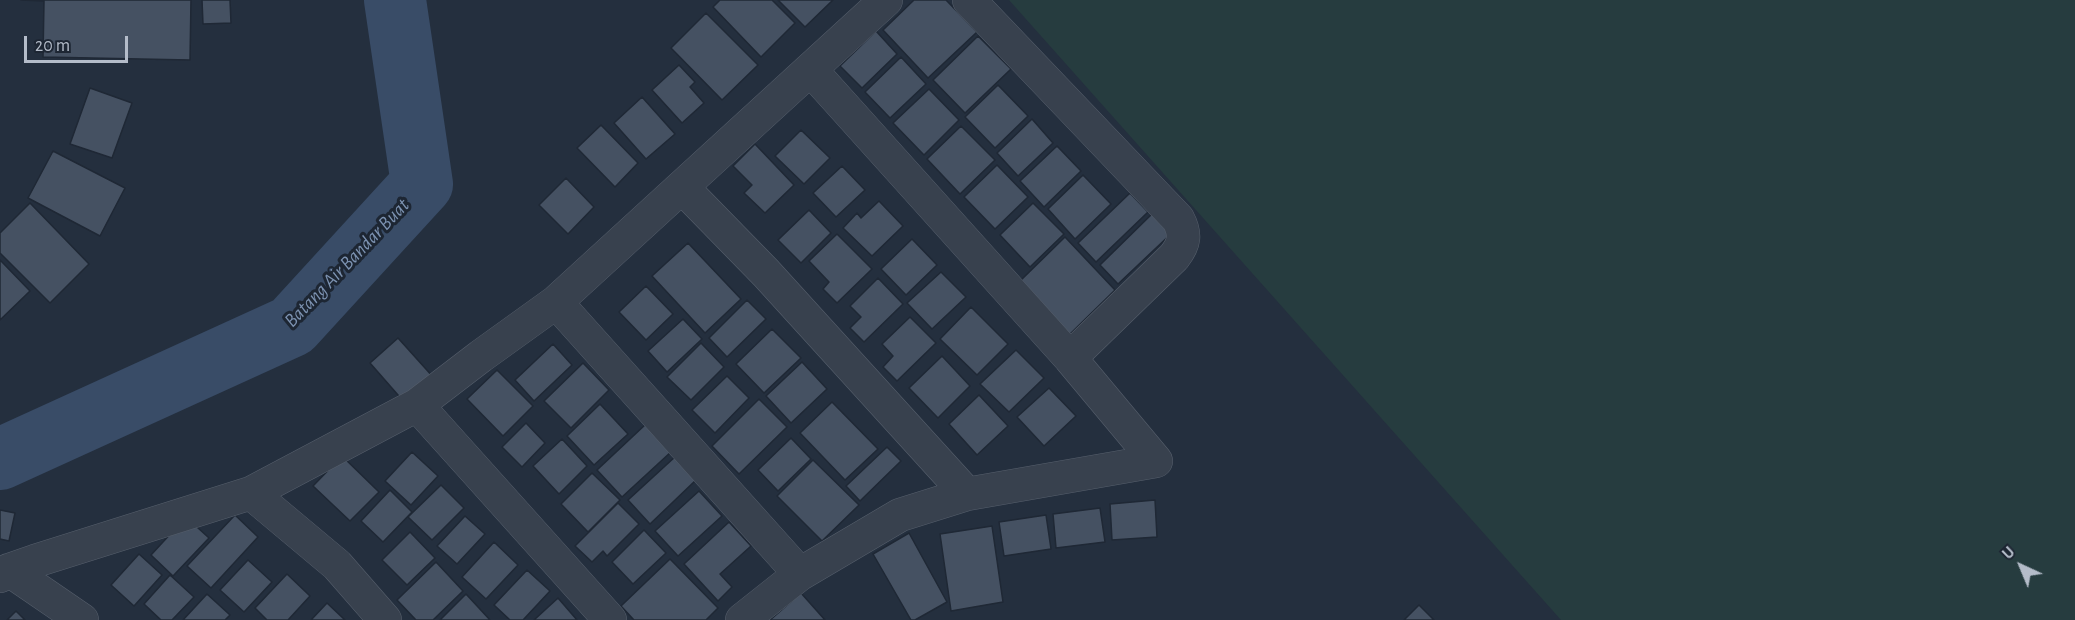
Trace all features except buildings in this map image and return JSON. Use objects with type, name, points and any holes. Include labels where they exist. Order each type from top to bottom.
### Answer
[{"type":"street","points":[[4,573],[251,493],[417,405],[556,302],[886,0]]},
{"type":"street","points":[[969,0],[1178,219],[1184,229],[1182,247],[1174,257],[1070,358]]},
{"type":"street","points":[[742,620],[801,574],[900,514],[967,494],[1156,461],[1070,358],[811,70]]},
{"type":"street","points":[[682,187],[766,273],[967,494]]},
{"type":"street","points":[[556,302],[801,574]]},
{"type":"street","points":[[417,405],[610,620]]},
{"type":"street","points":[[251,493],[337,565],[385,620]]},
{"type":"street","points":[[4,573],[82,620]]},
{"type":"green space","points":[[1009,0],[2075,0],[2075,620],[1561,620]]},
{"type":"waterway","name":"Batang Air Bandar Buat","points":[[0,459],[292,326],[422,184],[395,0]]}]
